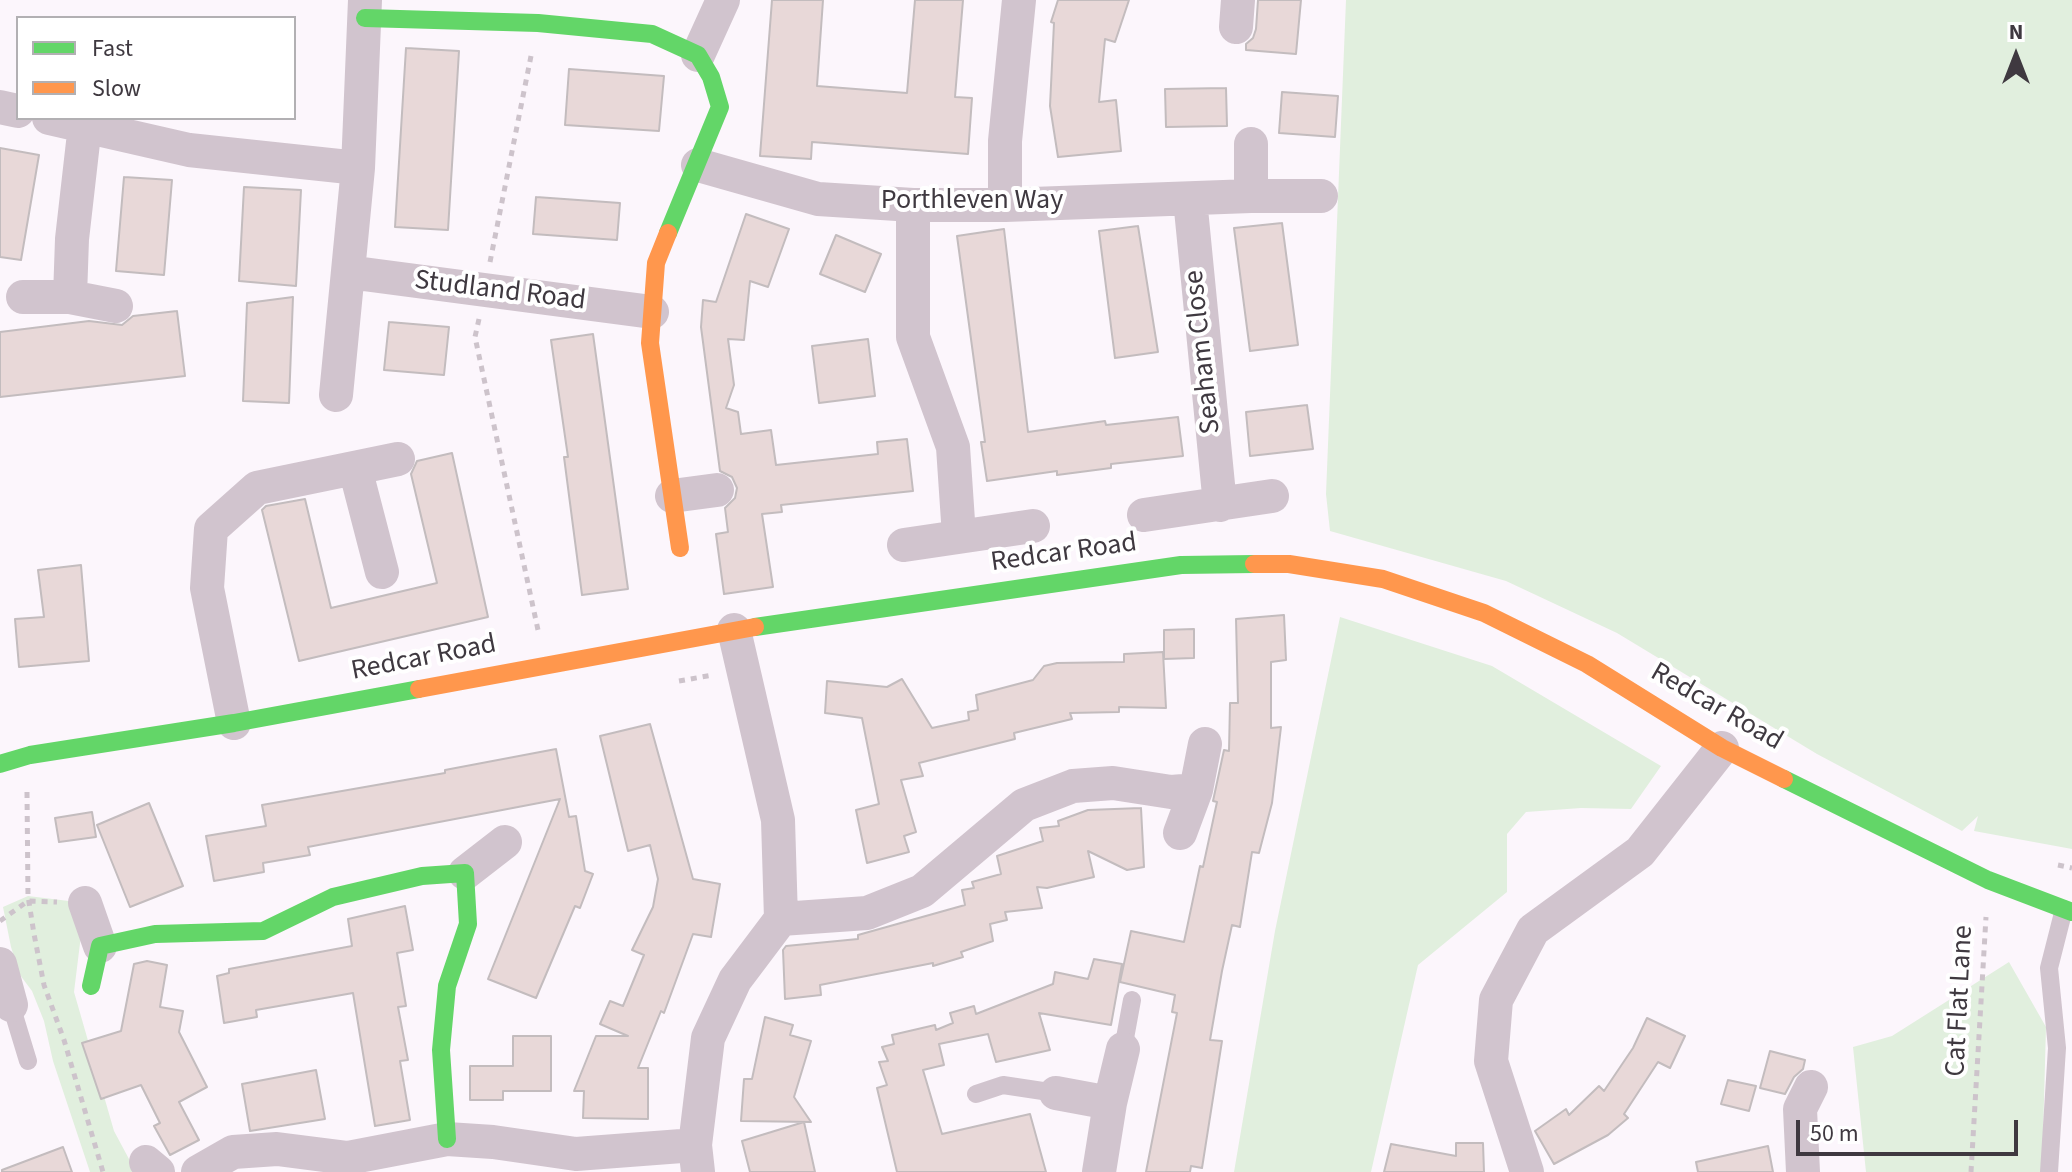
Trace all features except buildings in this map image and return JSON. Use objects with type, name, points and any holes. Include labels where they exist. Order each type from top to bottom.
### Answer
[{"type":"street","points":[[698,55],[723,0]]},
{"type":"street","points":[[1005,205],[1005,141],[1019,0]]},
{"type":"street","points":[[336,395],[358,168],[365,9],[652,34],[698,55],[711,77],[720,107],[656,263],[650,343],[680,548]]},
{"type":"street","points":[[59,120],[189,150],[358,168]]},
{"type":"street","points":[[70,297],[72,239],[85,125]]},
{"type":"street","points":[[1251,144],[1251,196]]},
{"type":"street","name":"Porthleven Way","points":[[698,165],[818,199],[913,205],[1321,196]]},
{"type":"street","name":"Seaham Close","points":[[1190,199],[1220,505]]},
{"type":"street","points":[[913,205],[913,337],[953,447],[959,536]]},
{"type":"street","name":"Studland Road","points":[[348,272],[652,312]]},
{"type":"street","points":[[23,297],[70,297],[116,306]]},
{"type":"street","points":[[234,723],[207,588],[211,529],[257,488],[398,459]]},
{"type":"street","points":[[355,468],[382,572]]},
{"type":"street","points":[[672,496],[717,490]]},
{"type":"street","points":[[1144,515],[1272,496]]},
{"type":"street","points":[[904,545],[1033,526]]},
{"type":"street","name":"Redcar Road","points":[[0,764],[30,755],[234,723],[734,630],[1181,565],[1289,564],[1383,579],[1484,613],[1587,664],[1722,748],[1918,848],[1988,880],[2068,910]]},
{"type":"street","points":[[198,1172],[233,1152],[277,1149],[348,1158],[447,1139],[576,1154],[697,1158],[708,1038],[735,980],[781,919],[778,820],[734,630]]},
{"type":"street","points":[[1180,833],[1196,790],[1205,744]]},
{"type":"street","points":[[1527,1172],[1491,1061],[1496,1000],[1533,930],[1640,852],[1722,748]]},
{"type":"street","points":[[781,919],[867,913],[922,891],[1024,805],[1073,786],[1113,783],[1171,792],[1196,790]]},
{"type":"street","points":[[100,946],[155,934],[263,931],[333,897],[422,876],[465,873],[505,842]]},
{"type":"street","points":[[447,1139],[441,1050],[447,986],[468,924],[465,873]]},
{"type":"street","points":[[85,903],[100,946],[91,986]]},
{"type":"street","points":[[0,964],[11,1005]]},
{"type":"street","points":[[1099,1172],[1110,1103],[1123,1049]]},
{"type":"street","points":[[1803,1172],[1798,1125],[1800,1109],[1811,1087]]},
{"type":"street","points":[[1056,1093],[1110,1103]]},
{"type":"lane","points":[[2049,1172],[2057,1048],[2049,968],[2068,910]]},
{"type":"lane","points":[[1123,1049],[1132,1000]]},
{"type":"lane","points":[[11,1005],[28,1061]]},
{"type":"lane","points":[[976,1094],[1003,1085],[1056,1093]]},
{"type":"path","points":[[538,23],[475,337],[545,664]]},
{"type":"path","points":[[30,755],[25,815],[28,901],[44,985],[64,1040],[103,1172]]},
{"type":"path","name":"Cat Flat Lane","points":[[1971,1172],[1988,880]]},
{"type":"path","points":[[0,921],[28,901],[85,903]]},
{"type":"green space","points":[[1346,0],[2072,0],[2072,849],[1974,831],[1978,816],[1962,831],[1817,754],[1617,633],[1506,581],[1330,531],[1326,494]]},
{"type":"green space","points":[[1340,617],[1492,666],[1661,766],[1631,809],[1581,808],[1526,812],[1507,834],[1507,892],[1418,965],[1371,1172],[1234,1172],[1275,931]]},
{"type":"green space","points":[[28,896],[85,903],[74,992],[114,1131],[129,1159],[141,1172],[90,1172],[53,1061],[44,1021],[32,991],[20,975],[11,947],[3,907]]},
{"type":"green space","points":[[2009,962],[2046,1027],[2042,1172],[1866,1172],[1853,1047],[1892,1036]]},
{"type":"traffic: fast","points":[[365,18],[538,23],[652,34],[698,55],[711,77],[720,107],[668,233]]},
{"type":"traffic: fast","points":[[755,627],[1181,565],[1254,564]]},
{"type":"traffic: fast","points":[[0,764],[30,755],[234,723],[419,689]]},
{"type":"traffic: fast","points":[[1784,779],[1988,880],[2072,912]]},
{"type":"traffic: fast","points":[[91,986],[100,946],[155,934],[263,931],[333,897],[422,876],[465,873],[468,924],[447,986],[441,1050],[447,1139]]},
{"type":"traffic: slow","points":[[668,233],[656,263],[650,343],[680,548]]},
{"type":"traffic: slow","points":[[1254,564],[1289,564],[1383,579],[1484,613],[1587,664],[1722,748],[1784,779]]},
{"type":"traffic: slow","points":[[419,689],[755,627]]}]
